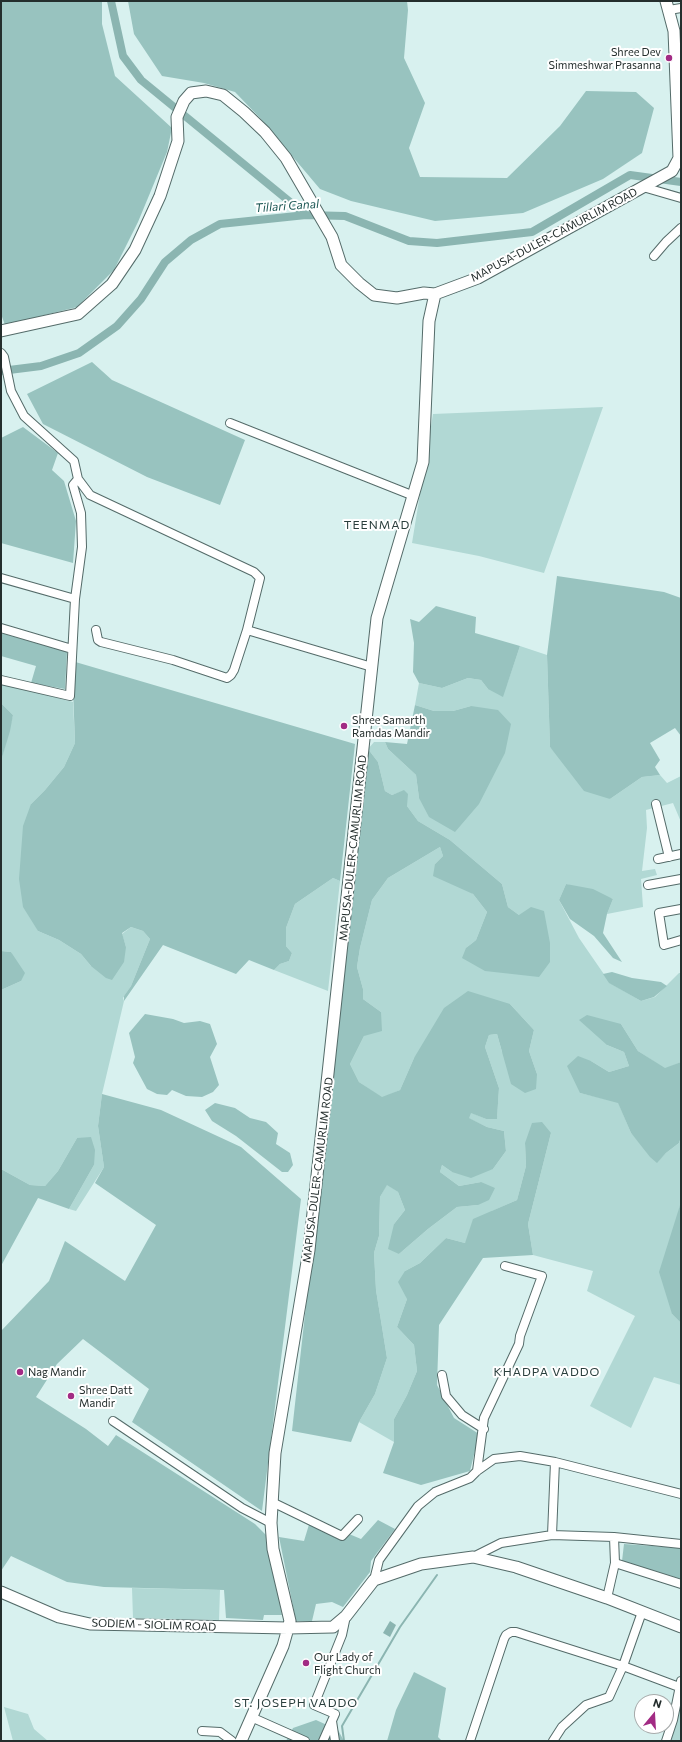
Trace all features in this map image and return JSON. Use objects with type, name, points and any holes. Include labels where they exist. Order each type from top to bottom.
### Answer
[{"type":"street","points":[[668,5],[681,8]]},
{"type":"street","name":"MAPUSA-DULER-CAMURLIM ROAD","points":[[241,1741],[283,1646],[290,1621],[273,1549],[271,1523],[275,1453],[309,1250],[377,618],[423,462],[429,321],[435,294],[478,278],[672,171],[680,158],[678,37],[668,5]]},
{"type":"street","points":[[1,331],[78,314],[112,284],[135,250],[160,196],[178,141],[179,112],[184,101],[191,93],[206,91],[223,95],[244,112],[265,132],[286,158],[332,237],[341,265],[359,283],[374,295],[397,298],[435,294]]},
{"type":"street","points":[[647,184],[681,198]]},
{"type":"street","points":[[654,256],[681,228]]},
{"type":"street","points":[[1,353],[7,366],[11,391],[24,416],[74,461],[78,479],[90,495],[254,572],[260,578],[247,630],[234,670],[227,678],[173,660],[100,642],[98,640],[96,630]]},
{"type":"street","points":[[230,423],[414,496]]},
{"type":"street","points":[[1,680],[70,696],[75,599],[82,547],[81,513],[74,485],[78,479]]},
{"type":"street","points":[[1,578],[75,599]]},
{"type":"street","points":[[1,628],[72,649]]},
{"type":"street","points":[[247,630],[372,667]]},
{"type":"street","points":[[656,804],[669,857]]},
{"type":"street","points":[[658,859],[681,854]]},
{"type":"street","points":[[648,885],[681,879]]},
{"type":"street","points":[[681,909],[659,914],[664,945],[681,940]]},
{"type":"street","points":[[477,1471],[484,1429],[484,1418],[519,1344],[520,1336],[542,1276],[505,1266]]},
{"type":"street","points":[[442,1375],[446,1396],[462,1415],[484,1429]]},
{"type":"street","points":[[114,1421],[242,1508],[271,1523]]},
{"type":"street","points":[[374,1580],[379,1560],[418,1506],[435,1492],[470,1478],[494,1459],[520,1456],[555,1462],[681,1494]]},
{"type":"street","points":[[552,1535],[555,1462]]},
{"type":"street","points":[[272,1502],[342,1536],[358,1519]]},
{"type":"street","points":[[473,1558],[501,1543],[552,1535],[614,1537],[681,1544]]},
{"type":"street","points":[[607,1598],[615,1563],[614,1537]]},
{"type":"street","points":[[374,1580],[421,1564],[473,1558],[516,1567],[607,1598],[681,1627]]},
{"type":"street","points":[[615,1563],[681,1584]]},
{"type":"street","name":"SODIEM - SIOLIM ROAD","points":[[1,1592],[59,1617],[90,1624],[288,1628],[333,1627],[346,1616],[374,1580]]},
{"type":"street","points":[[554,1741],[562,1727],[586,1705],[609,1697],[623,1666],[642,1612]]},
{"type":"street","points":[[323,1741],[335,1714],[314,1705],[342,1635],[346,1616]]},
{"type":"street","points":[[470,1741],[504,1639],[510,1632],[516,1632],[680,1684],[673,1720],[666,1741]]},
{"type":"street","points":[[252,1717],[305,1741]]},
{"type":"street","points":[[332,1721],[335,1741]]},
{"type":"street","points":[[202,1731],[220,1732],[232,1741]]},
{"type":"shaded area","points":[[1,1],[102,1],[102,24],[115,76],[172,128],[167,152],[138,222],[114,270],[77,307],[5,325],[1,314]]},
{"type":"shaded area","points":[[128,1],[407,1],[408,10],[404,58],[425,103],[409,148],[420,177],[507,178],[560,126],[586,91],[636,92],[654,108],[642,153],[603,179],[523,213],[435,221],[351,201],[320,189],[260,118],[235,92],[204,83],[162,76],[134,34]]},
{"type":"shaded area","points":[[92,362],[112,380],[245,440],[220,505],[147,477],[43,424],[27,394]]},
{"type":"shaded area","points":[[603,407],[544,573],[479,556],[412,543],[433,414]]},
{"type":"shaded area","points":[[23,427],[58,453],[52,470],[64,481],[76,521],[73,563],[1,543],[1,438]]},
{"type":"shaded area","points":[[557,576],[664,592],[681,598],[681,736],[675,728],[650,743],[660,760],[655,767],[660,775],[642,777],[610,799],[584,791],[550,747],[547,655]]},
{"type":"shaded area","points":[[436,606],[476,617],[475,633],[520,646],[503,697],[488,689],[481,680],[468,678],[442,688],[419,683],[413,672],[414,643],[410,619],[419,622]]},
{"type":"shaded area","points":[[1,633],[67,652],[65,689],[31,683],[36,666],[1,656]]},
{"type":"shaded area","points":[[520,646],[547,655],[550,747],[610,799],[642,777],[660,775],[667,783],[681,776],[681,822],[673,803],[646,810],[647,828],[642,871],[655,869],[657,875],[641,879],[643,907],[607,914],[613,899],[566,884],[559,900],[579,938],[610,983],[641,1001],[655,997],[679,973],[681,973],[681,1062],[665,1069],[638,1051],[621,1024],[607,1045],[624,1052],[629,1066],[609,1072],[591,1061],[580,1093],[618,1102],[631,1133],[657,1162],[679,1143],[681,1137],[681,1202],[676,1222],[672,1314],[681,1323],[681,1385],[654,1377],[631,1428],[590,1406],[635,1316],[587,1291],[593,1271],[533,1255],[528,1224],[551,1133],[525,1143],[526,1166],[517,1200],[492,1211],[465,1243],[446,1238],[420,1263],[405,1271],[407,1299],[397,1327],[414,1345],[417,1371],[407,1395],[394,1419],[394,1442],[359,1422],[375,1394],[387,1358],[376,1290],[374,1253],[379,1236],[380,1197],[387,1184],[398,1192],[405,1210],[394,1224],[399,1254],[457,1207],[478,1205],[481,1182],[459,1186],[440,1172],[442,1165],[452,1172],[493,1169],[506,1151],[504,1131],[487,1127],[468,1118],[470,1112],[486,1119],[497,1118],[499,1088],[485,1047],[489,1035],[497,1034],[502,1052],[537,1074],[529,1051],[534,1030],[510,1004],[414,1058],[400,1090],[382,1098],[359,1082],[350,1064],[364,1036],[381,1012],[363,999],[363,989],[357,967],[360,948],[372,900],[388,878],[440,847],[443,856],[435,864],[473,894],[487,912],[476,940],[466,948],[519,915],[508,907],[502,884],[450,840],[418,821],[407,806],[403,791],[392,795],[385,791],[378,762],[368,749],[374,742],[385,742],[388,749],[416,775],[419,798],[471,706],[453,711],[434,711],[415,705],[419,683],[442,688],[468,678],[481,680],[488,689],[507,684]]},
{"type":"shaded area","points":[[72,661],[355,744],[340,881],[333,878],[295,904],[286,928],[286,946],[292,953],[289,961],[280,964],[274,970],[249,960],[236,974],[163,945],[124,1001],[124,996],[131,986],[150,939],[143,931],[131,927],[122,933],[126,947],[124,962],[112,980],[106,978],[91,966],[81,954],[59,940],[38,931],[23,907],[19,879],[23,826],[31,804],[64,767],[75,743]]},
{"type":"shaded area","points":[[1,683],[73,702],[75,743],[64,767],[31,804],[38,931],[59,940],[81,954],[91,966],[126,947],[122,934],[131,927],[143,931],[150,939],[131,986],[123,998],[124,1001],[102,1094],[98,1126],[104,1167],[76,1211],[69,1209],[94,1165],[77,1138],[58,1171],[45,1186],[30,1185],[1,1169],[1,990],[21,981],[11,952],[1,951],[1,761],[13,715],[1,703]]},
{"type":"shaded area","points":[[1,703],[13,715],[1,761]]},
{"type":"shaded area","points":[[415,705],[434,711],[453,711],[471,706],[498,710],[511,724],[505,753],[479,804],[455,832],[429,817],[419,798],[416,775],[388,749],[385,742],[407,744]]},
{"type":"shaded area","points":[[368,749],[378,762],[385,791],[392,795],[404,790],[408,794],[407,806],[418,821],[450,840],[502,884],[508,907],[519,915],[531,907],[544,911],[550,943],[550,962],[539,977],[485,971],[462,958],[466,948],[476,940],[487,912],[473,894],[433,876],[435,864],[443,856],[440,847],[388,878],[372,900],[360,948],[357,967],[363,989],[363,999],[381,1012],[382,1031],[364,1036],[350,1064],[359,1082],[382,1097],[400,1090],[414,1058],[444,1008],[468,991],[510,1004],[534,1030],[529,1051],[537,1074],[536,1089],[525,1093],[511,1084],[497,1034],[489,1035],[485,1047],[499,1088],[497,1119],[486,1119],[471,1113],[469,1118],[487,1127],[504,1131],[506,1151],[493,1169],[471,1178],[452,1172],[442,1165],[440,1172],[459,1186],[481,1182],[495,1188],[489,1200],[478,1205],[457,1207],[399,1254],[388,1249],[394,1224],[405,1210],[398,1192],[387,1185],[380,1197],[379,1236],[374,1253],[376,1290],[387,1358],[375,1394],[359,1422],[351,1442],[292,1431]]},
{"type":"shaded area","points":[[333,878],[340,881],[328,991],[274,970],[280,964],[289,961],[292,953],[286,946],[286,928],[295,904]]},
{"type":"shaded area","points":[[566,884],[593,889],[613,899],[607,914],[603,933],[622,962],[613,958],[594,936],[570,919],[559,900]]},
{"type":"shaded area","points":[[1,951],[11,952],[25,973],[21,981],[1,990]]},
{"type":"shaded area","points":[[612,972],[632,978],[661,982],[667,986],[654,997],[641,1001],[609,983],[603,974]]},
{"type":"shaded area","points":[[145,1014],[173,1019],[184,1023],[200,1021],[210,1024],[217,1044],[210,1057],[219,1085],[213,1092],[202,1097],[186,1096],[172,1090],[167,1095],[157,1094],[147,1089],[133,1063],[135,1057],[129,1033]]},
{"type":"shaded area","points":[[587,1015],[621,1024],[638,1051],[665,1068],[681,1062],[681,1137],[679,1143],[666,1153],[657,1163],[650,1157],[631,1133],[618,1103],[580,1093],[567,1066],[578,1056],[591,1061],[609,1072],[629,1066],[624,1052],[607,1045],[579,1020]]},
{"type":"shaded area","points":[[102,1094],[161,1110],[241,1147],[301,1199],[262,1511],[132,1422],[149,1389],[83,1339],[57,1364],[36,1397],[86,1429],[108,1446],[116,1435],[255,1524],[269,1538],[282,1615],[264,1615],[263,1620],[226,1618],[224,1590],[104,1587],[67,1582],[11,1556],[1,1571],[1,1331],[49,1281],[65,1241],[125,1281],[156,1225],[95,1183],[104,1167],[98,1126]]},
{"type":"shaded area","points":[[215,1103],[235,1108],[250,1118],[266,1122],[278,1133],[276,1144],[290,1153],[293,1165],[288,1172],[282,1172],[236,1136],[212,1121],[205,1110]]},
{"type":"shaded area","points":[[542,1122],[551,1133],[528,1224],[533,1255],[483,1258],[439,1325],[437,1385],[454,1418],[479,1434],[470,1471],[421,1485],[383,1473],[394,1442],[394,1419],[407,1395],[417,1371],[414,1345],[397,1327],[407,1299],[398,1282],[405,1271],[420,1263],[446,1238],[465,1243],[473,1219],[517,1200],[526,1166],[525,1143],[532,1123]]},
{"type":"shaded area","points":[[91,1137],[95,1150],[94,1165],[69,1209],[38,1198],[1,1266],[1,1169],[30,1185],[45,1186],[58,1171],[77,1138]]},
{"type":"shaded area","points":[[681,1202],[681,1323],[672,1314],[659,1272]]},
{"type":"shaded area","points":[[311,1518],[361,1539],[378,1520],[395,1529],[371,1561],[370,1572],[343,1607],[332,1602],[316,1604],[312,1621],[296,1621],[279,1537],[304,1541]]},
{"type":"shaded area","points":[[624,1544],[681,1548],[681,1579],[622,1561]]},
{"type":"shaded area","points":[[132,1588],[220,1590],[219,1620],[133,1618]]},
{"type":"shaded area","points":[[390,1621],[396,1625],[390,1637],[383,1633]]},
{"type":"shaded area","points":[[414,1672],[446,1688],[438,1737],[442,1741],[387,1741],[396,1710]]},
{"type":"shaded area","points":[[681,1705],[681,1741],[670,1741],[672,1734],[674,1734],[674,1728]]},
{"type":"shaded area","points":[[4,1707],[28,1714],[34,1729],[48,1741],[13,1741]]},
{"type":"shaded area","points":[[316,1720],[338,1730],[344,1741],[286,1741],[293,1728]]},
{"type":"waterway","points":[[111,1],[123,56],[141,80],[306,215]]},
{"type":"waterway","name":"Tillari Canal","points":[[1,371],[41,366],[79,353],[117,326],[141,299],[165,262],[191,240],[220,224],[306,215],[345,216],[409,241],[437,243],[532,232],[630,175],[681,182]]},
{"type":"waterway","points":[[344,1741],[342,1726],[400,1627],[437,1575]]},
{"type":"place","name":"Shree Dev Simmeshwar Prasanna","points":[[669,58]]},
{"type":"place","name":"Shree Samarth Ramdas Mandir","points":[[344,726]]},
{"type":"place","name":"Nag Mandir","points":[[20,1372]]},
{"type":"place","name":"Shree Datt Mandir","points":[[71,1396]]},
{"type":"place","name":"Our Lady of Flight Church","points":[[306,1663]]},
{"type":"district","name":"TEENMAD","points":[[377,525]]},
{"type":"district","name":"KHADPA VADDO","points":[[547,1372]]},
{"type":"district","name":"ST. JOSEPH VADDO","points":[[296,1703]]}]
